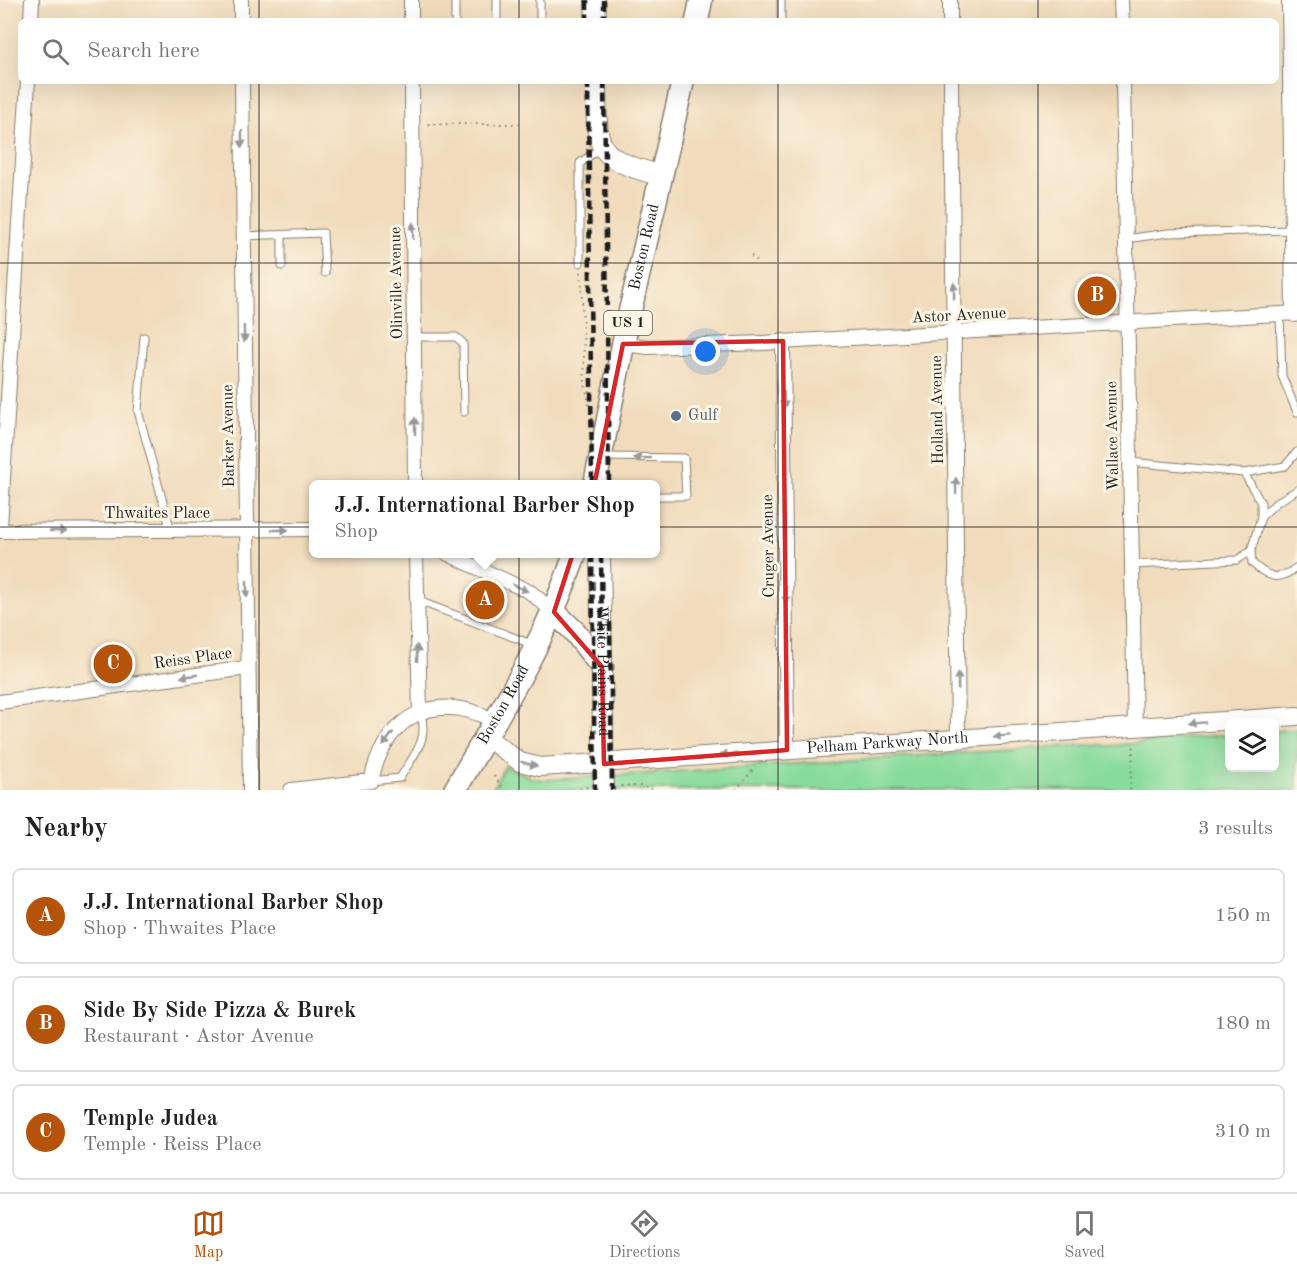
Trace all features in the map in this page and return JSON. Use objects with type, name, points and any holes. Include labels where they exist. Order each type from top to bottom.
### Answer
[{"type":"main road","points":[[595,0],[596,18]]},
{"type":"main road","points":[[698,18],[701,0]]},
{"type":"main road","points":[[596,84],[597,130],[602,147],[610,158],[620,164],[662,176]]},
{"type":"main road","name":"Boston Road","points":[[596,480],[623,344],[682,84]]},
{"type":"main road","name":"Boston Road","points":[[455,790],[537,647],[554,612],[573,558]]},
{"type":"main road","name":"White Plains Road","points":[[595,789],[604,764],[600,558]]},
{"type":"main road","points":[[554,612],[574,631],[602,667]]},
{"type":"street","points":[[31,18],[32,0]]},
{"type":"street","points":[[241,0],[241,18]]},
{"type":"street","points":[[411,0],[411,18]]},
{"type":"street","points":[[950,0],[950,18]]},
{"type":"street","points":[[1121,0],[1122,18]]},
{"type":"street","points":[[1291,313],[1294,230],[1292,0]]},
{"type":"street","points":[[0,529],[28,84]]},
{"type":"street","name":"Barker Avenue","points":[[242,84],[250,790]]},
{"type":"street","name":"Olinville Avenue","points":[[412,84],[415,480]]},
{"type":"street","name":"Holland Avenue","points":[[951,84],[958,739]]},
{"type":"street","name":"Wallace Avenue","points":[[1123,84],[1134,728]]},
{"type":"street","name":"Astor Avenue","points":[[623,344],[648,347],[783,341],[1291,313]]},
{"type":"street","name":"Cruger Avenue","points":[[783,341],[787,750]]},
{"type":"street","name":"Thwaites Place","points":[[0,529],[171,531],[309,529]]},
{"type":"street","points":[[416,558],[420,712]]},
{"type":"street","points":[[457,558],[530,592],[554,612]]},
{"type":"street","name":"Reiss Place","points":[[0,702],[248,668]]},
{"type":"street","name":"Pelham Parkway North","points":[[371,781],[380,752],[390,735],[420,712],[437,708],[465,708],[526,765],[604,764],[1297,716]]},
{"type":"street","points":[[291,790],[371,781]]},
{"type":"lane","points":[[454,0],[455,18]]},
{"type":"lane","points":[[497,0],[497,18]]},
{"type":"lane","points":[[540,0],[540,18]]},
{"type":"lane","points":[[781,0],[781,18]]},
{"type":"lane","points":[[580,263],[580,163],[602,147]]},
{"type":"lane","points":[[1126,239],[1168,233],[1294,230]]},
{"type":"lane","points":[[243,236],[323,233],[325,273]]},
{"type":"lane","points":[[282,235],[282,266]]},
{"type":"lane","points":[[1291,313],[1282,376],[1297,412]]},
{"type":"lane","points":[[144,337],[138,411],[171,531]]},
{"type":"lane","points":[[414,337],[456,338],[463,344],[464,412]]},
{"type":"lane","points":[[1130,462],[1245,473],[1285,466],[1297,453]]},
{"type":"lane","points":[[600,457],[684,458],[686,496],[660,496]]},
{"type":"lane","points":[[1245,473],[1261,503],[1261,517],[1251,550],[1252,563],[1272,577],[1286,576],[1297,567]]},
{"type":"lane","points":[[1261,517],[1277,502],[1297,490]]},
{"type":"lane","points":[[1132,565],[1237,560],[1251,550]]},
{"type":"lane","points":[[416,600],[537,647]]},
{"type":"lane","points":[[371,781],[400,778],[423,738],[425,728],[420,712]]},
{"type":"path","points":[[428,124],[523,123]]},
{"type":"path","points":[[750,256],[759,262]]},
{"type":"path","points":[[580,263],[585,384],[591,415]]},
{"type":"path","points":[[1130,790],[1134,728]]},
{"type":"path","points":[[736,790],[756,767]]},
{"type":"path","points":[[494,776],[504,790]]},
{"type":"path","points":[[629,785],[654,790]]},
{"type":"path","points":[[574,790],[595,789]]},
{"type":"highlighted area","points":[[783,341],[787,750],[604,764],[602,667],[554,612],[593,491],[623,344]]},
{"type":"green space","points":[[1297,729],[1297,790],[492,790],[505,766],[532,778],[546,780],[1100,744],[1107,746],[1225,734],[1225,772],[1279,772],[1279,731]]},
{"type":"railway","points":[[587,0],[587,18]]},
{"type":"railway","points":[[604,0],[604,18]]},
{"type":"railway","points":[[588,84],[592,480]]},
{"type":"railway","points":[[604,84],[609,480]]},
{"type":"railway","points":[[592,558],[595,790]]},
{"type":"railway","points":[[601,558],[602,637]]},
{"type":"railway","points":[[610,622],[612,790]]},
{"type":"place","name":"Side By Side Pizza & Burek","points":[[1097,296]]},
{"type":"place","name":"Gulf","points":[[676,416]]},
{"type":"place","name":"J.J. International Barber Shop","points":[[485,600]]},
{"type":"place","name":"Temple Judea","points":[[113,664]]}]
